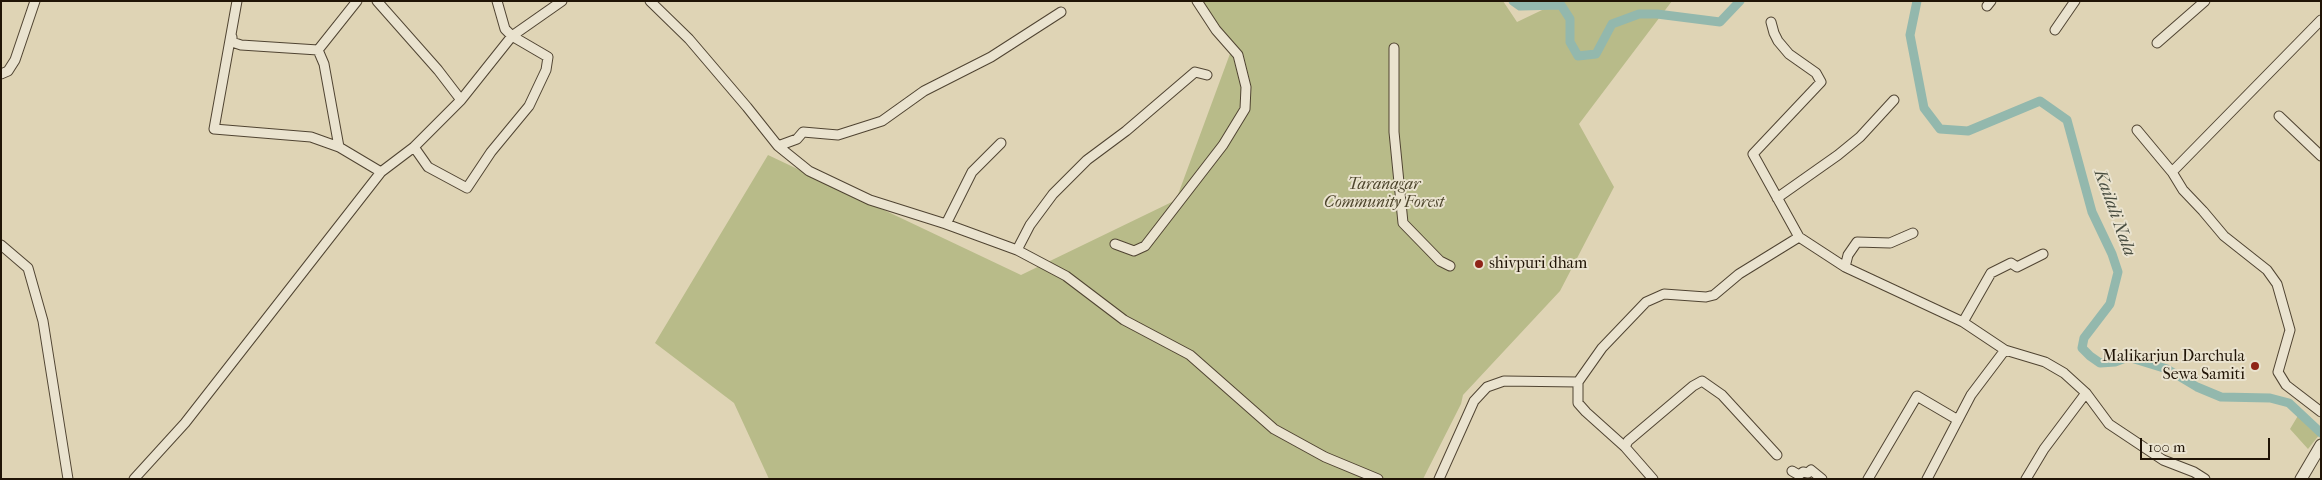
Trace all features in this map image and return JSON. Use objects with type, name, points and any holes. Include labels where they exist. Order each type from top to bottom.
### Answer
[{"type":"street","points":[[1,74],[11,67],[16,60],[35,1]]},
{"type":"street","points":[[237,1],[214,129],[311,137],[339,147],[381,172]]},
{"type":"street","points":[[318,50],[357,1]]},
{"type":"street","points":[[377,1],[438,70],[461,100]]},
{"type":"street","points":[[414,148],[428,168],[467,188],[491,152],[529,106],[546,70],[548,57],[512,36],[505,29],[497,1]]},
{"type":"street","points":[[134,479],[185,423],[381,172],[414,148],[461,100],[512,36],[562,1]]},
{"type":"street","points":[[650,1],[689,39],[778,146],[809,170],[870,200],[946,224],[1016,250],[1066,276],[1124,320],[1190,355],[1274,429],[1325,458],[1378,479]]},
{"type":"street","points":[[1115,244],[1134,251],[1145,246],[1224,145],[1245,109],[1246,87],[1238,55],[1216,30],[1197,1]]},
{"type":"street","points":[[2055,30],[2075,1]]},
{"type":"street","points":[[2157,44],[2205,1]]},
{"type":"street","points":[[778,146],[797,139],[803,132],[838,135],[882,120],[916,96],[991,57],[1060,12]]},
{"type":"street","points":[[2172,172],[2321,20]]},
{"type":"street","points":[[1771,22],[1778,40],[1789,54],[1816,73],[1821,82],[1753,154],[1799,238],[1845,267],[1963,322],[2005,350],[2045,362],[2064,373],[2086,393],[2109,424],[2163,460],[2192,475],[2205,479]]},
{"type":"street","points":[[232,37],[232,42],[241,45],[318,50]]},
{"type":"street","points":[[1394,48],[1394,132],[1403,224],[1440,261],[1450,266]]},
{"type":"street","points":[[318,50],[324,64],[339,147]]},
{"type":"street","points":[[1016,250],[1030,225],[1053,194],[1087,160],[1126,131],[1195,72],[1207,76]]},
{"type":"street","points":[[1777,198],[1860,137],[1894,100]]},
{"type":"street","points":[[2280,116],[2321,156]]},
{"type":"street","points":[[2137,130],[2172,172],[2182,190],[2203,210],[2224,236],[2267,270],[2277,284],[2290,330],[2278,372],[2286,385],[2321,412]]},
{"type":"street","points":[[946,224],[972,172],[1001,143]]},
{"type":"street","points":[[1845,267],[1848,254],[1857,242],[1890,243],[1913,233]]},
{"type":"street","points":[[1653,479],[1624,447],[1578,403],[1578,382],[1602,348],[1646,302],[1664,294],[1706,297],[1714,295],[1739,274],[1799,238]]},
{"type":"street","points":[[1,246],[28,268],[43,321],[68,479]]},
{"type":"street","points":[[1963,322],[1991,273],[2011,263],[2017,267],[2043,254]]},
{"type":"street","points":[[1927,479],[1971,395],[2005,350]]},
{"type":"street","points":[[1439,479],[1474,401],[1487,387],[1504,381],[1578,382]]},
{"type":"street","points":[[1624,447],[1628,441],[1693,386],[1702,381],[1722,395],[1777,455]]},
{"type":"street","points":[[2026,479],[2044,449],[2086,393]]},
{"type":"street","points":[[1868,479],[1916,396],[1958,420]]},
{"type":"street","points":[[2301,479],[2320,446]]},
{"type":"street","points":[[1792,471],[1798,475],[1803,472],[1808,473],[1810,470],[1822,479]]},
{"type":"green space","name":"Taranagar Community Forest","points":[[1201,1],[1503,1],[1517,22],[1561,1],[1672,1],[1579,124],[1614,187],[1560,291],[1463,395],[1461,404],[1423,479],[769,479],[734,403],[655,343],[768,155],[1021,275],[1176,200],[1231,51],[1211,14]]},
{"type":"green space","points":[[2299,414],[2320,434],[2308,449],[2290,429]]},
{"type":"waterway","name":"Kailali Nala","points":[[1513,1],[1520,6],[1561,5],[1570,19],[1570,42],[1578,56],[1596,54],[1612,24],[1639,14],[1657,14],[1720,22],[1740,1]]},
{"type":"waterway","name":"Kailali Nala","points":[[1917,1],[1910,35],[1924,108],[1940,129],[1968,131],[2040,101],[2067,120],[2092,212],[2112,254],[2118,272],[2110,304],[2084,338],[2082,348],[2100,363],[2115,362],[2128,357],[2167,369],[2197,387],[2221,397],[2270,398],[2289,403],[2321,433]]},
{"type":"place","name":"shivpuri dham","points":[[1479,264]]},
{"type":"place","name":"Malikarjun Darchula Sewa Samiti","points":[[2255,366]]}]
